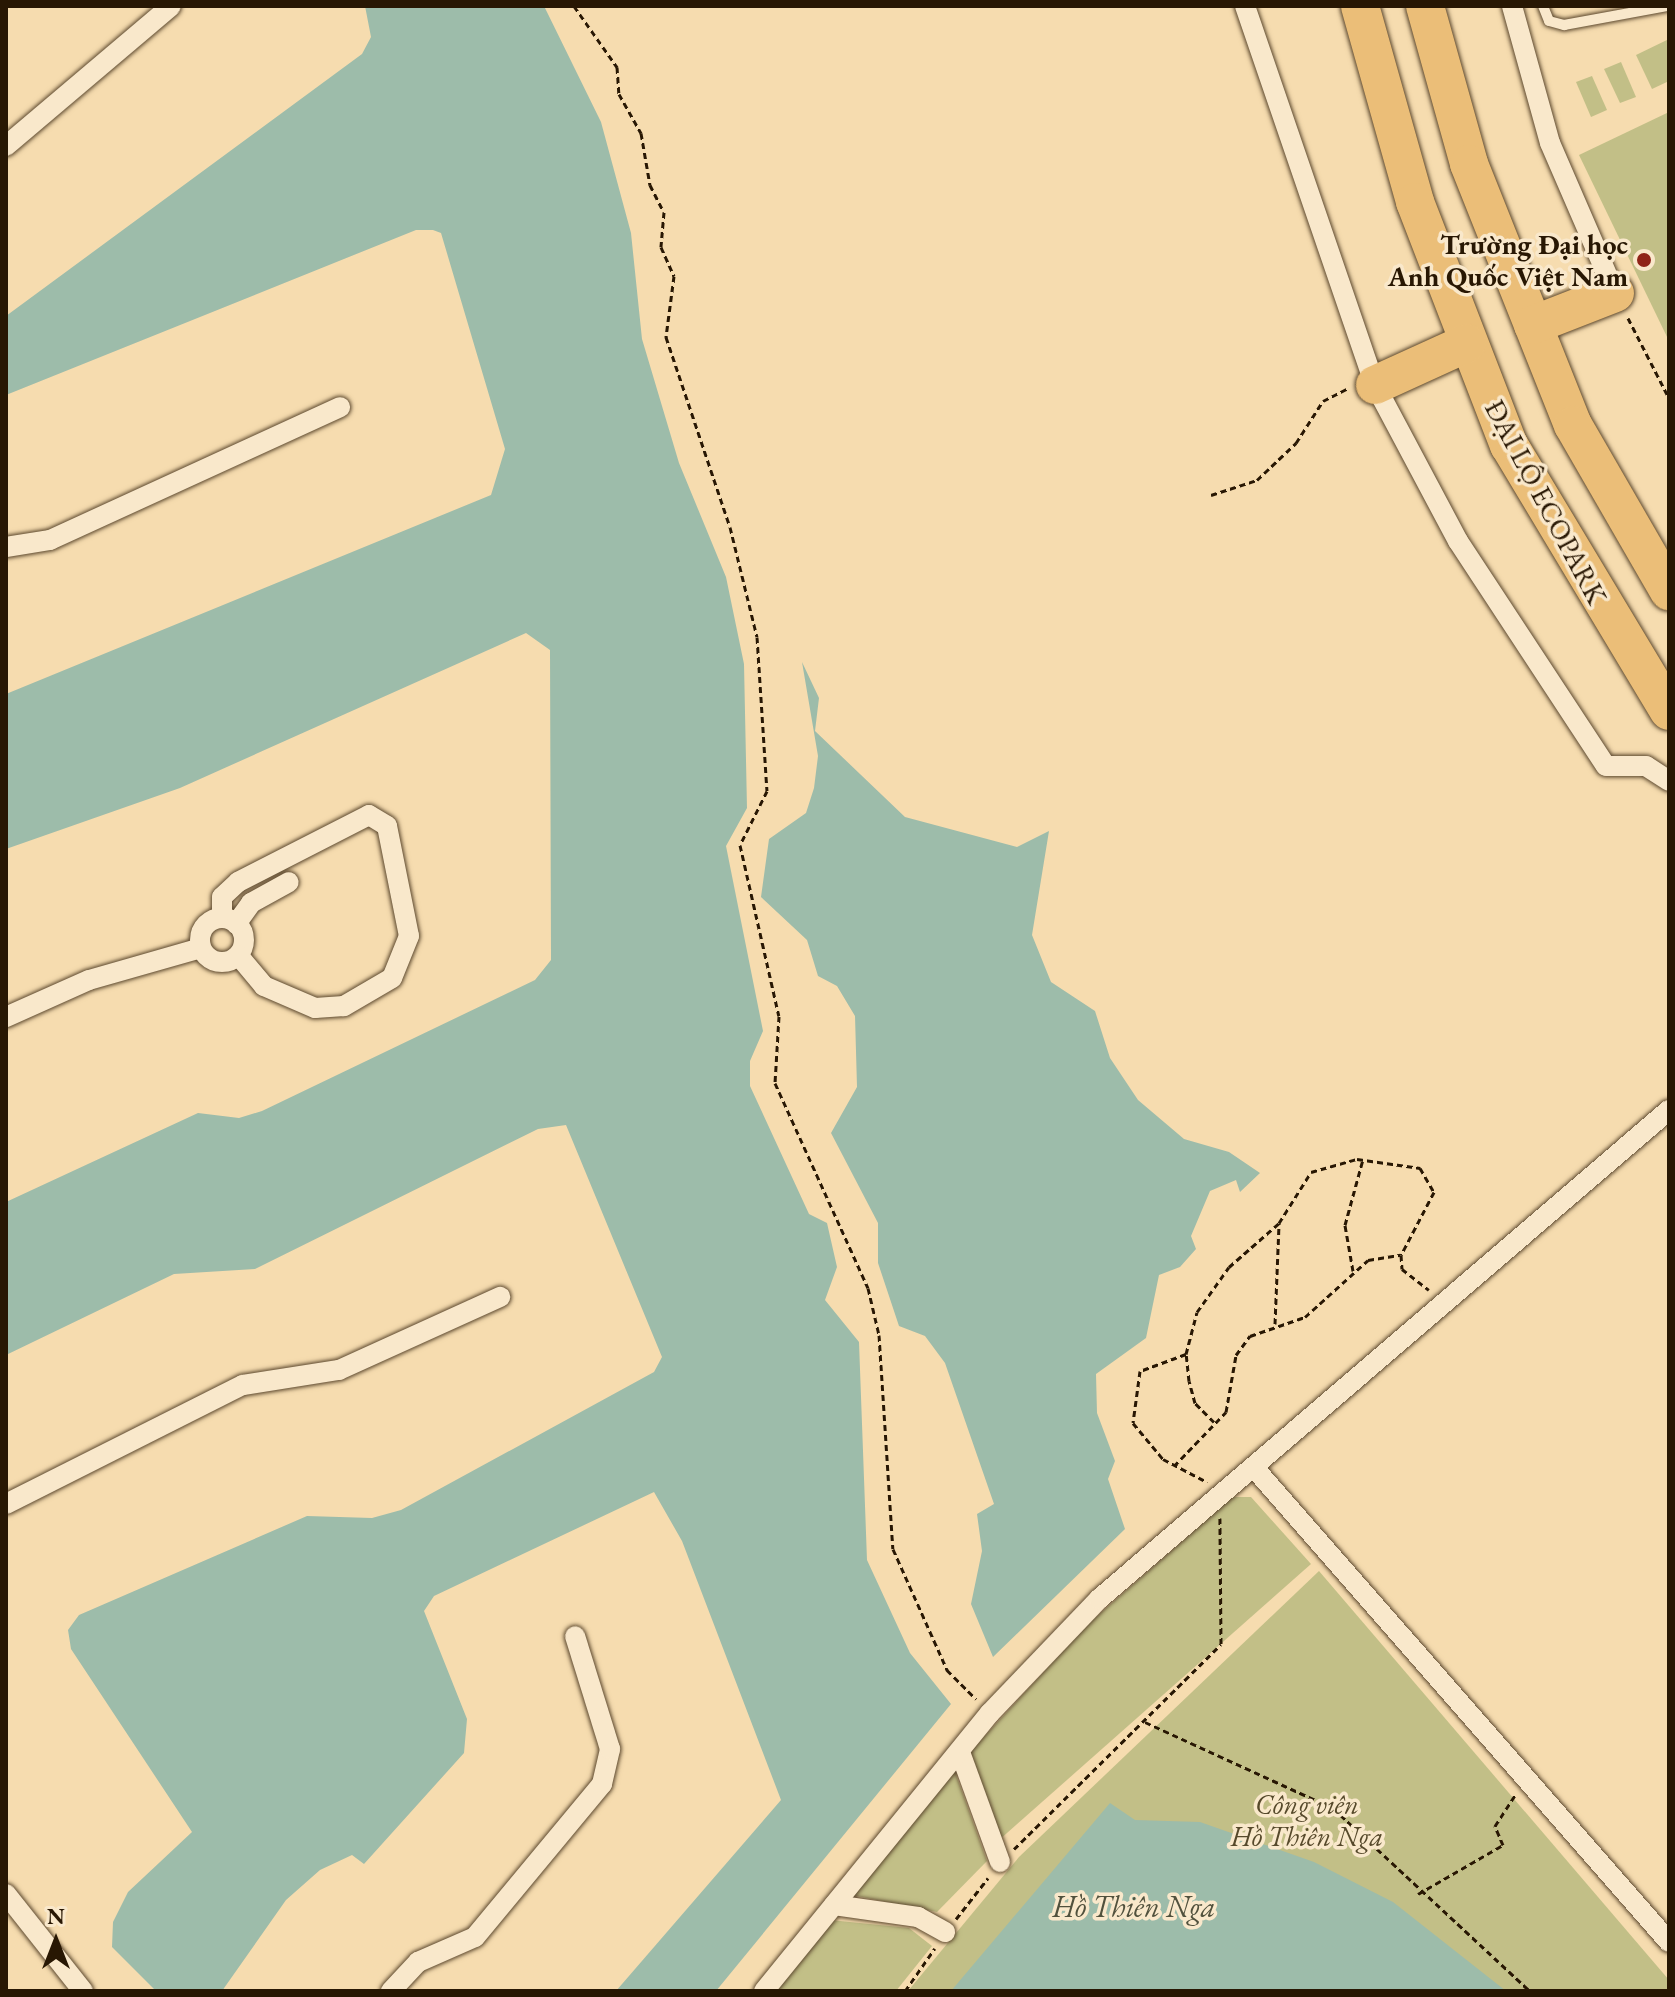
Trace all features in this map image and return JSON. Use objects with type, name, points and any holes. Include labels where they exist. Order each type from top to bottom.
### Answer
[{"type":"highway","name":"ĐẠI LỘ ECOPARK","points":[[1360,6],[1415,202],[1467,343],[1555,531],[1669,711]]},
{"type":"highway","points":[[1425,6],[1469,164],[1573,425],[1669,591]]},
{"type":"highway","points":[[1533,325],[1615,293]]},
{"type":"highway","points":[[1375,385],[1467,343]]},
{"type":"street","points":[[6,146],[171,6]]},
{"type":"street","points":[[1245,6],[1375,385],[1458,541],[1606,766],[1646,766],[1669,781]]},
{"type":"street","points":[[1512,6],[1550,143],[1615,293]]},
{"type":"street","points":[[6,547],[50,540],[340,407]]},
{"type":"street","points":[[201,948],[219,962],[238,955],[244,943],[229,921],[222,897],[238,882],[369,815],[387,826],[409,936],[392,978],[344,1006],[315,1008],[264,986],[238,955]]},
{"type":"street","points":[[201,948],[203,929],[229,921],[251,903],[289,882]]},
{"type":"street","points":[[6,1017],[89,980],[201,948]]},
{"type":"street","points":[[764,1991],[990,1713],[1099,1599],[1220,1491],[1256,1470],[1669,1110]]},
{"type":"street","points":[[6,1504],[243,1385],[339,1370],[500,1297]]},
{"type":"street","points":[[1256,1470],[1669,1942]]},
{"type":"street","points":[[391,1991],[418,1962],[475,1937],[602,1784],[610,1749],[575,1636]]},
{"type":"street","points":[[960,1752],[1000,1862]]},
{"type":"street","points":[[6,1894],[70,1987]]},
{"type":"street","points":[[834,1905],[918,1917],[945,1932]]},
{"type":"lane","points":[[1543,6],[1549,21],[1564,25],[1668,6]]},
{"type":"path","points":[[574,6],[617,67],[619,94],[641,133],[650,185],[664,212],[661,247],[674,276],[666,337],[730,527],[757,637],[767,791],[740,845],[779,1016],[775,1083],[868,1288],[879,1335],[893,1549],[947,1670],[990,1713]]},
{"type":"path","points":[[1615,293],[1669,398]]},
{"type":"path","points":[[1211,495],[1244,489],[1278,464],[1332,395],[1375,385]]},
{"type":"path","points":[[1214,1422],[1195,1403],[1186,1354],[1197,1312],[1213,1287],[1279,1223],[1311,1172],[1328,1162],[1363,1159],[1420,1168],[1432,1183],[1434,1192],[1401,1255],[1402,1269],[1449,1303]]},
{"type":"path","points":[[1353,1271],[1345,1225],[1363,1159]]},
{"type":"path","points":[[1275,1324],[1279,1223]]},
{"type":"path","points":[[1174,1466],[1214,1422],[1233,1392],[1236,1355],[1250,1336],[1275,1324],[1305,1317],[1368,1260],[1401,1255]]},
{"type":"path","points":[[905,1991],[945,1932],[1000,1862],[1221,1644],[1220,1491],[1174,1466],[1142,1443],[1133,1423],[1140,1371],[1186,1354]]},
{"type":"path","points":[[1145,1722],[1333,1808],[1418,1894],[1530,1991]]},
{"type":"path","points":[[1418,1894],[1503,1845],[1495,1826],[1500,1809],[1529,1782]]},
{"type":"green space","points":[[1669,39],[1669,81],[1652,89],[1636,55]]},
{"type":"green space","points":[[1621,62],[1636,97],[1620,103],[1604,69]]},
{"type":"green space","points":[[1592,76],[1607,110],[1591,117],[1576,82]]},
{"type":"green space","points":[[1669,112],[1669,341],[1579,155]]},
{"type":"green space","points":[[1233,1497],[1251,1497],[1311,1564],[998,1841],[970,1752],[1088,1624]]},
{"type":"green space","name":"Công viên Hồ Thiên Nga","points":[[1319,1571],[1669,1980],[1669,1991],[908,1991],[1019,1857]]},
{"type":"green space","points":[[955,1772],[987,1861],[937,1912],[852,1895]]},
{"type":"green space","points":[[830,1920],[909,1928],[932,1946],[896,1991],[774,1991]]},
{"type":"water","points":[[365,6],[544,6],[601,122],[631,233],[642,339],[679,463],[726,577],[744,664],[747,808],[726,846],[763,1031],[750,1061],[750,1086],[809,1214],[827,1223],[837,1267],[825,1300],[859,1342],[867,1560],[910,1653],[951,1704],[716,1991],[616,1991],[781,1800],[682,1541],[654,1492],[434,1596],[424,1611],[467,1719],[464,1753],[364,1864],[352,1855],[320,1870],[286,1900],[222,1991],[156,1991],[112,1947],[113,1922],[128,1892],[192,1832],[71,1649],[68,1630],[79,1615],[307,1516],[372,1518],[401,1510],[654,1372],[662,1357],[566,1125],[538,1129],[255,1269],[174,1274],[6,1355],[6,1202],[198,1113],[239,1118],[262,1111],[535,980],[551,960],[550,650],[526,633],[180,788],[6,849],[6,694],[491,495],[505,449],[441,233],[433,230],[416,230],[6,395],[6,316],[362,54],[371,37]]},
{"type":"water","points":[[802,662],[819,698],[815,731],[905,817],[1017,847],[1049,831],[1032,935],[1051,982],[1095,1011],[1110,1058],[1138,1100],[1184,1139],[1229,1152],[1260,1173],[1240,1192],[1236,1180],[1210,1191],[1191,1236],[1196,1249],[1180,1267],[1159,1275],[1146,1338],[1096,1374],[1097,1413],[1115,1461],[1108,1479],[1125,1529],[993,1657],[971,1604],[982,1551],[977,1514],[994,1504],[945,1363],[925,1336],[899,1326],[878,1263],[878,1223],[831,1133],[857,1087],[855,1016],[837,986],[818,976],[807,940],[761,897],[769,839],[806,813],[814,788],[818,756]]},
{"type":"water","name":"Hồ Thiên Nga","points":[[1110,1803],[1135,1820],[1200,1822],[1314,1862],[1393,1902],[1506,1991],[951,1991]]},
{"type":"place","name":"Trường Đại học Anh Quốc Việt Nam","points":[[1644,260]]}]
